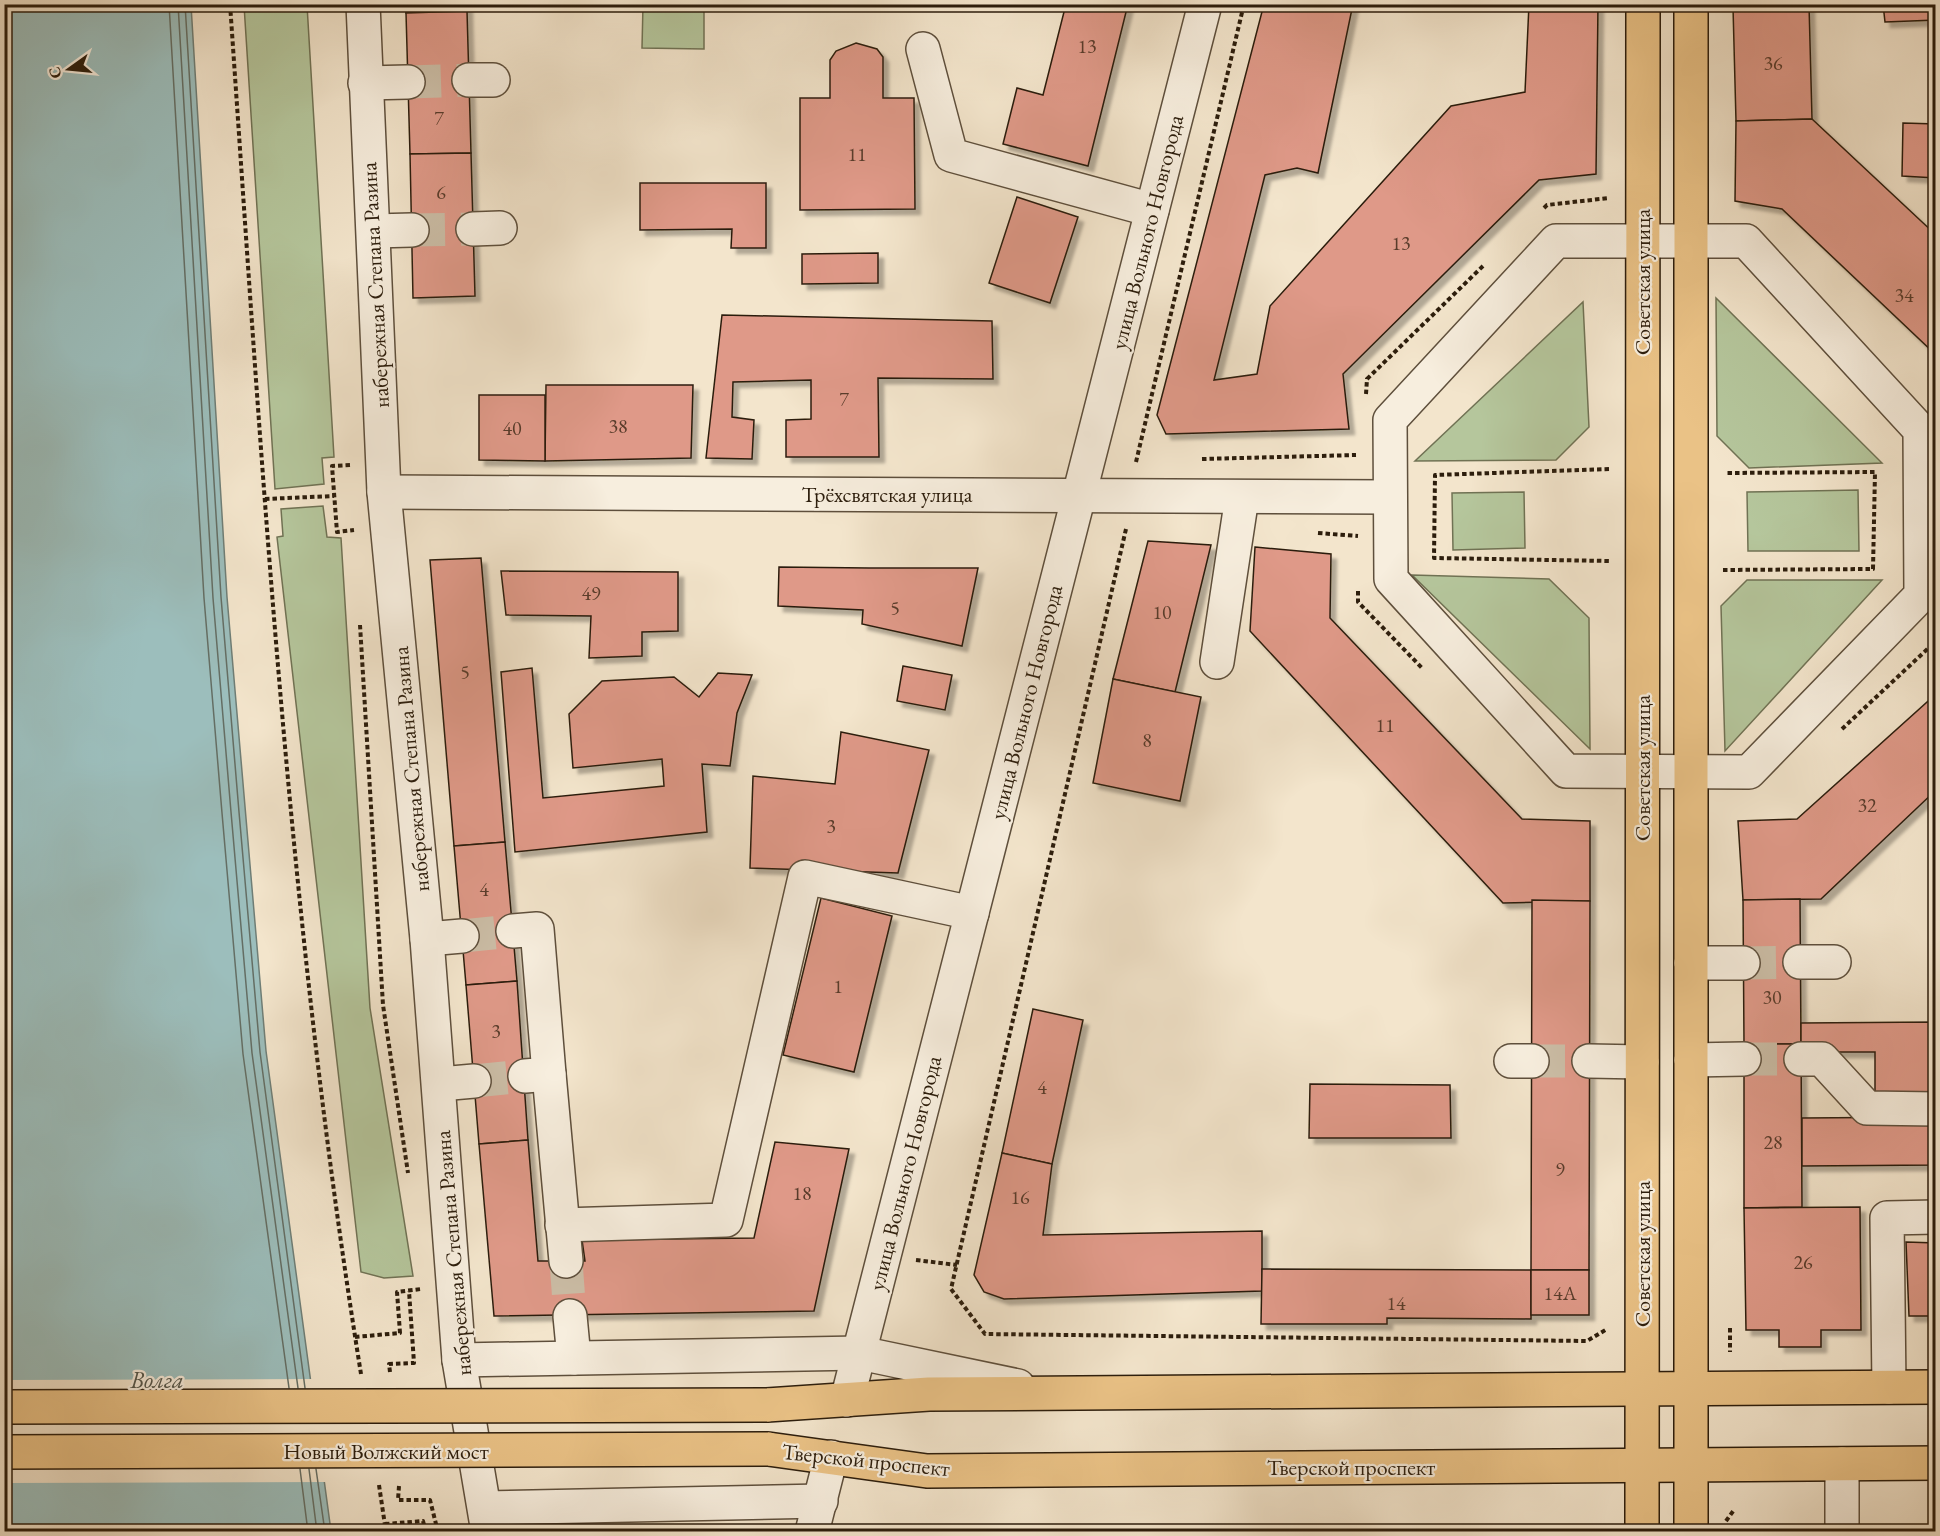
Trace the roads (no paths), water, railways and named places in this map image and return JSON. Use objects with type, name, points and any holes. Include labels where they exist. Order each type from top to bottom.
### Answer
[{"type":"main road","name":"Советская улица","points":[[1642,1532],[1643,4]]},
{"type":"main road","points":[[1691,4],[1691,1532]]},
{"type":"main road","points":[[847,1401],[929,1394],[1060,1395],[1935,1387]]},
{"type":"main road","name":"Новый Волжский мост","points":[[4,1407],[768,1405],[847,1401]]},
{"type":"main road","name":"Новый Волжский мост","points":[[4,1452],[768,1449]]},
{"type":"main road","name":"Тверской проспект","points":[[768,1449],[927,1471],[1935,1463]]},
{"type":"street","name":"набережная Степана Разина","points":[[363,4],[384,492],[440,1084],[459,1360],[486,1520]]},
{"type":"street","name":"улица Вольного Новгорода","points":[[847,1401],[1205,4]]},
{"type":"street","points":[[923,49],[951,155],[1152,210]]},
{"type":"street","points":[[365,83],[408,82]]},
{"type":"street","points":[[374,231],[412,231]]},
{"type":"street","points":[[1556,241],[1691,241],[1746,241],[1920,430],[1928,514],[1922,595],[1749,772],[1566,771],[1391,579],[1390,420],[1556,241]]},
{"type":"street","name":"Трёхсвятская улица","points":[[384,492],[1390,497]]},
{"type":"street","points":[[1216,662],[1242,497]]},
{"type":"street","points":[[562,1225],[726,1220],[805,877],[972,913]]},
{"type":"street","points":[[513,931],[537,929],[537,1075],[566,1261]]},
{"type":"street","points":[[427,939],[462,936]]},
{"type":"street","points":[[1800,962],[1834,962]]},
{"type":"street","points":[[1690,963],[1743,963]]},
{"type":"street","points":[[1691,1060],[1744,1059]]},
{"type":"street","points":[[1801,1059],[1822,1059],[1867,1108],[1935,1109]]},
{"type":"street","points":[[1589,1061],[1642,1062]]},
{"type":"street","points":[[440,1084],[474,1081]]},
{"type":"street","points":[[1889,1388],[1887,1218],[1935,1217]]},
{"type":"street","points":[[570,1316],[574,1358]]},
{"type":"street","points":[[459,1360],[860,1353],[1060,1395]]},
{"type":"street","points":[[812,1532],[831,1457]]},
{"type":"street","points":[[1842,1464],[1842,1532]]},
{"type":"street","name":"Тверской проспект","points":[[486,1520],[821,1501]]},
{"type":"water","name":"Волга","points":[[5,5],[191,5],[227,597],[266,1051],[331,1531],[5,1532]]},
{"type":"tunnel","points":[[408,82],[469,80]]},
{"type":"tunnel","points":[[412,230],[473,229]]},
{"type":"tunnel","points":[[462,936],[513,931]]},
{"type":"tunnel","points":[[1743,963],[1800,962]]},
{"type":"tunnel","points":[[1744,1059],[1801,1059]]},
{"type":"tunnel","points":[[1532,1061],[1589,1061]]},
{"type":"tunnel","points":[[474,1081],[525,1076]]},
{"type":"tunnel","points":[[566,1261],[570,1316]]}]
